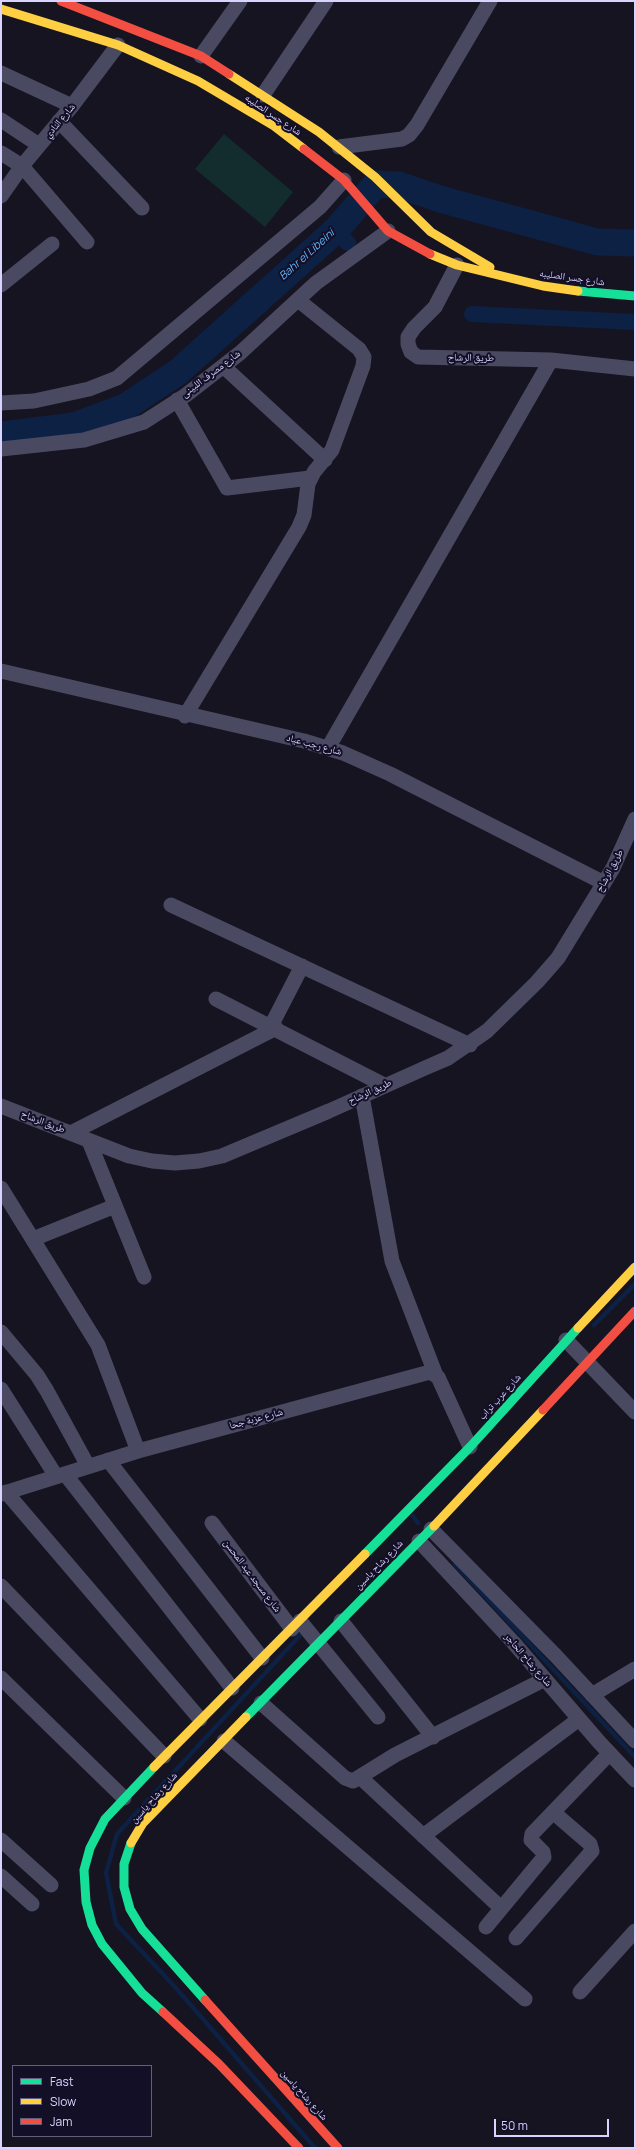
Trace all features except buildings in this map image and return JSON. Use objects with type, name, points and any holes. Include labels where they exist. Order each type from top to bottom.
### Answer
[{"type":"street","points":[[201,56],[240,1]]},
{"type":"street","points":[[263,96],[326,1]]},
{"type":"street","points":[[343,152],[402,139],[409,135],[417,125],[490,1]]},
{"type":"street","points":[[59,27],[68,2]]},
{"type":"street","name":"شارع جسر الصليبه","points":[[68,2],[201,56],[263,96],[343,152],[375,177],[431,232],[507,276]]},
{"type":"street","name":"شارع جسر الصليبه","points":[[1,9],[118,45],[198,81],[274,126],[345,183],[388,231],[406,242],[457,265],[543,286],[584,292],[635,296]]},
{"type":"street","name":"شارع النادي","points":[[1,195],[22,166],[72,106],[118,45]]},
{"type":"street","points":[[1,73],[72,106]]},
{"type":"street","points":[[1,120],[39,145]]},
{"type":"street","points":[[59,121],[142,208]]},
{"type":"street","points":[[1,153],[22,166],[87,242]]},
{"type":"street","points":[[1,403],[34,401],[89,390],[117,378],[320,207],[345,183]]},
{"type":"street","name":"شارع مصرف اللبينى","points":[[1,449],[84,440],[144,422],[223,366],[316,283],[388,231]]},
{"type":"street","points":[[1,285],[52,244]]},
{"type":"street","name":"طريق الرشاح","points":[[457,265],[435,307],[414,328],[408,337],[408,344],[411,352],[418,357],[551,360],[635,369]]},
{"type":"street","points":[[185,716],[299,527],[304,515],[310,478],[332,450],[363,366],[364,357],[359,349],[298,300]]},
{"type":"street","points":[[328,748],[551,360]]},
{"type":"street","points":[[223,366],[325,460]]},
{"type":"street","points":[[177,400],[226,488],[310,478]]},
{"type":"street","name":"شارع رجب عياد","points":[[1,671],[185,716],[328,748],[364,761],[604,883]]},
{"type":"street","name":"طريق الرشاح","points":[[1,1106],[129,1156],[152,1161],[175,1163],[199,1161],[222,1156],[448,1058],[470,1045],[503,1016],[558,958],[613,868],[635,819]]},
{"type":"street","points":[[171,905],[470,1045]]},
{"type":"street","points":[[71,1133],[274,1027],[302,966]]},
{"type":"street","points":[[216,999],[274,1027],[384,1085]]},
{"type":"street","points":[[362,1096],[392,1261],[435,1373],[470,1447]]},
{"type":"street","points":[[89,1141],[144,1277]]},
{"type":"street","points":[[1,1188],[98,1345],[138,1451]]},
{"type":"street","points":[[33,1239],[115,1206]]},
{"type":"street","name":"شارع عرب تراب","points":[[382,1541],[568,1342],[635,1267]]},
{"type":"street","points":[[431,1529],[584,1359],[635,1311]]},
{"type":"street","points":[[1,1332],[37,1375],[88,1466]]},
{"type":"street","points":[[568,1342],[635,1412]]},
{"type":"street","name":"شارع عزبة جحا","points":[[4,1493],[138,1451],[430,1372],[435,1373]]},
{"type":"street","points":[[1,1390],[60,1475],[232,1688]]},
{"type":"street","points":[[108,1460],[262,1658]]},
{"type":"street","points":[[4,1493],[200,1719]]},
{"type":"street","name":"شارع مسجد عبد المحسن","points":[[212,1523],[306,1631],[378,1717]]},
{"type":"street","name":"شارع رشاح ياسين","points":[[299,2148],[219,2064],[142,1993],[114,1960],[92,1925],[86,1902],[84,1870],[90,1848],[105,1819],[200,1719],[262,1658],[306,1631],[341,1621],[398,1555],[419,1541],[431,1529]]},
{"type":"street","name":"شارع رشاح الحاجر","points":[[431,1529],[633,1736]]},
{"type":"street","name":"شارع رشاح ياسين","points":[[338,2148],[295,2102],[142,1929],[130,1909],[124,1887],[124,1864],[131,1842],[143,1823],[261,1703],[306,1631],[382,1541]]},
{"type":"street","name":"شارع رشاح الحاجر","points":[[419,1541],[635,1780]]},
{"type":"street","points":[[1,1586],[164,1756]]},
{"type":"street","points":[[341,1621],[433,1737]]},
{"type":"street","points":[[592,1695],[635,1670]]},
{"type":"street","points":[[1,1678],[124,1798]]},
{"type":"street","points":[[261,1703],[349,1780],[356,1780],[395,1755],[545,1679]]},
{"type":"street","points":[[423,1836],[579,1719]]},
{"type":"street","points":[[224,1741],[525,1999]]},
{"type":"street","points":[[486,1927],[544,1857],[543,1852],[531,1840],[530,1836],[610,1754]]},
{"type":"street","points":[[360,1777],[501,1908]]},
{"type":"street","points":[[516,1938],[592,1851],[590,1844],[553,1812]]},
{"type":"street","points":[[1,1840],[51,1885]]},
{"type":"street","points":[[1,1876],[32,1904]]},
{"type":"street","points":[[580,1992],[635,1931]]},
{"type":"green space","points":[[224,134],[293,192],[265,227],[195,169]]},
{"type":"waterway","name":"Bahr el Libeini","points":[[1,435],[74,426],[125,407],[178,372],[335,231],[376,184],[399,185],[440,199],[597,242],[635,243]]},
{"type":"waterway","points":[[335,231],[348,243]]},
{"type":"waterway","points":[[472,314],[635,322]]},
{"type":"waterway","points":[[594,1325],[635,1284]]},
{"type":"waterway","points":[[413,1516],[418,1523]]},
{"type":"waterway","points":[[455,1564],[635,1757]]},
{"type":"waterway","points":[[304,1631],[117,1834],[106,1873],[116,1924],[176,1988],[315,2148]]},
{"type":"traffic: fast","points":[[578,291],[635,296]]},
{"type":"traffic: fast","points":[[365,1554],[470,1447],[578,1328]]},
{"type":"traffic: fast","points":[[246,1717],[434,1526]]},
{"type":"traffic: fast","points":[[154,1767],[105,1819],[90,1848],[84,1870],[86,1902],[92,1925],[102,1944],[142,1993],[163,2012]]},
{"type":"traffic: fast","points":[[131,1843],[124,1864],[124,1887],[130,1909],[142,1929],[205,2000]]},
{"type":"traffic: slow","points":[[1,9],[118,45],[198,81],[274,126],[304,149]]},
{"type":"traffic: slow","points":[[229,74],[319,132],[375,177],[431,232],[490,267]]},
{"type":"traffic: slow","points":[[430,254],[457,265],[543,286],[578,291]]},
{"type":"traffic: slow","points":[[578,1328],[635,1267]]},
{"type":"traffic: slow","points":[[434,1526],[543,1410]]},
{"type":"traffic: slow","points":[[154,1767],[365,1554]]},
{"type":"traffic: slow","points":[[131,1843],[143,1823],[246,1717]]},
{"type":"traffic: jam","points":[[61,1],[201,56],[229,74]]},
{"type":"traffic: jam","points":[[304,149],[344,180],[388,231],[430,254]]},
{"type":"traffic: jam","points":[[543,1410],[635,1311]]},
{"type":"traffic: jam","points":[[205,2000],[338,2148]]},
{"type":"traffic: jam","points":[[163,2012],[219,2064],[299,2148]]}]
